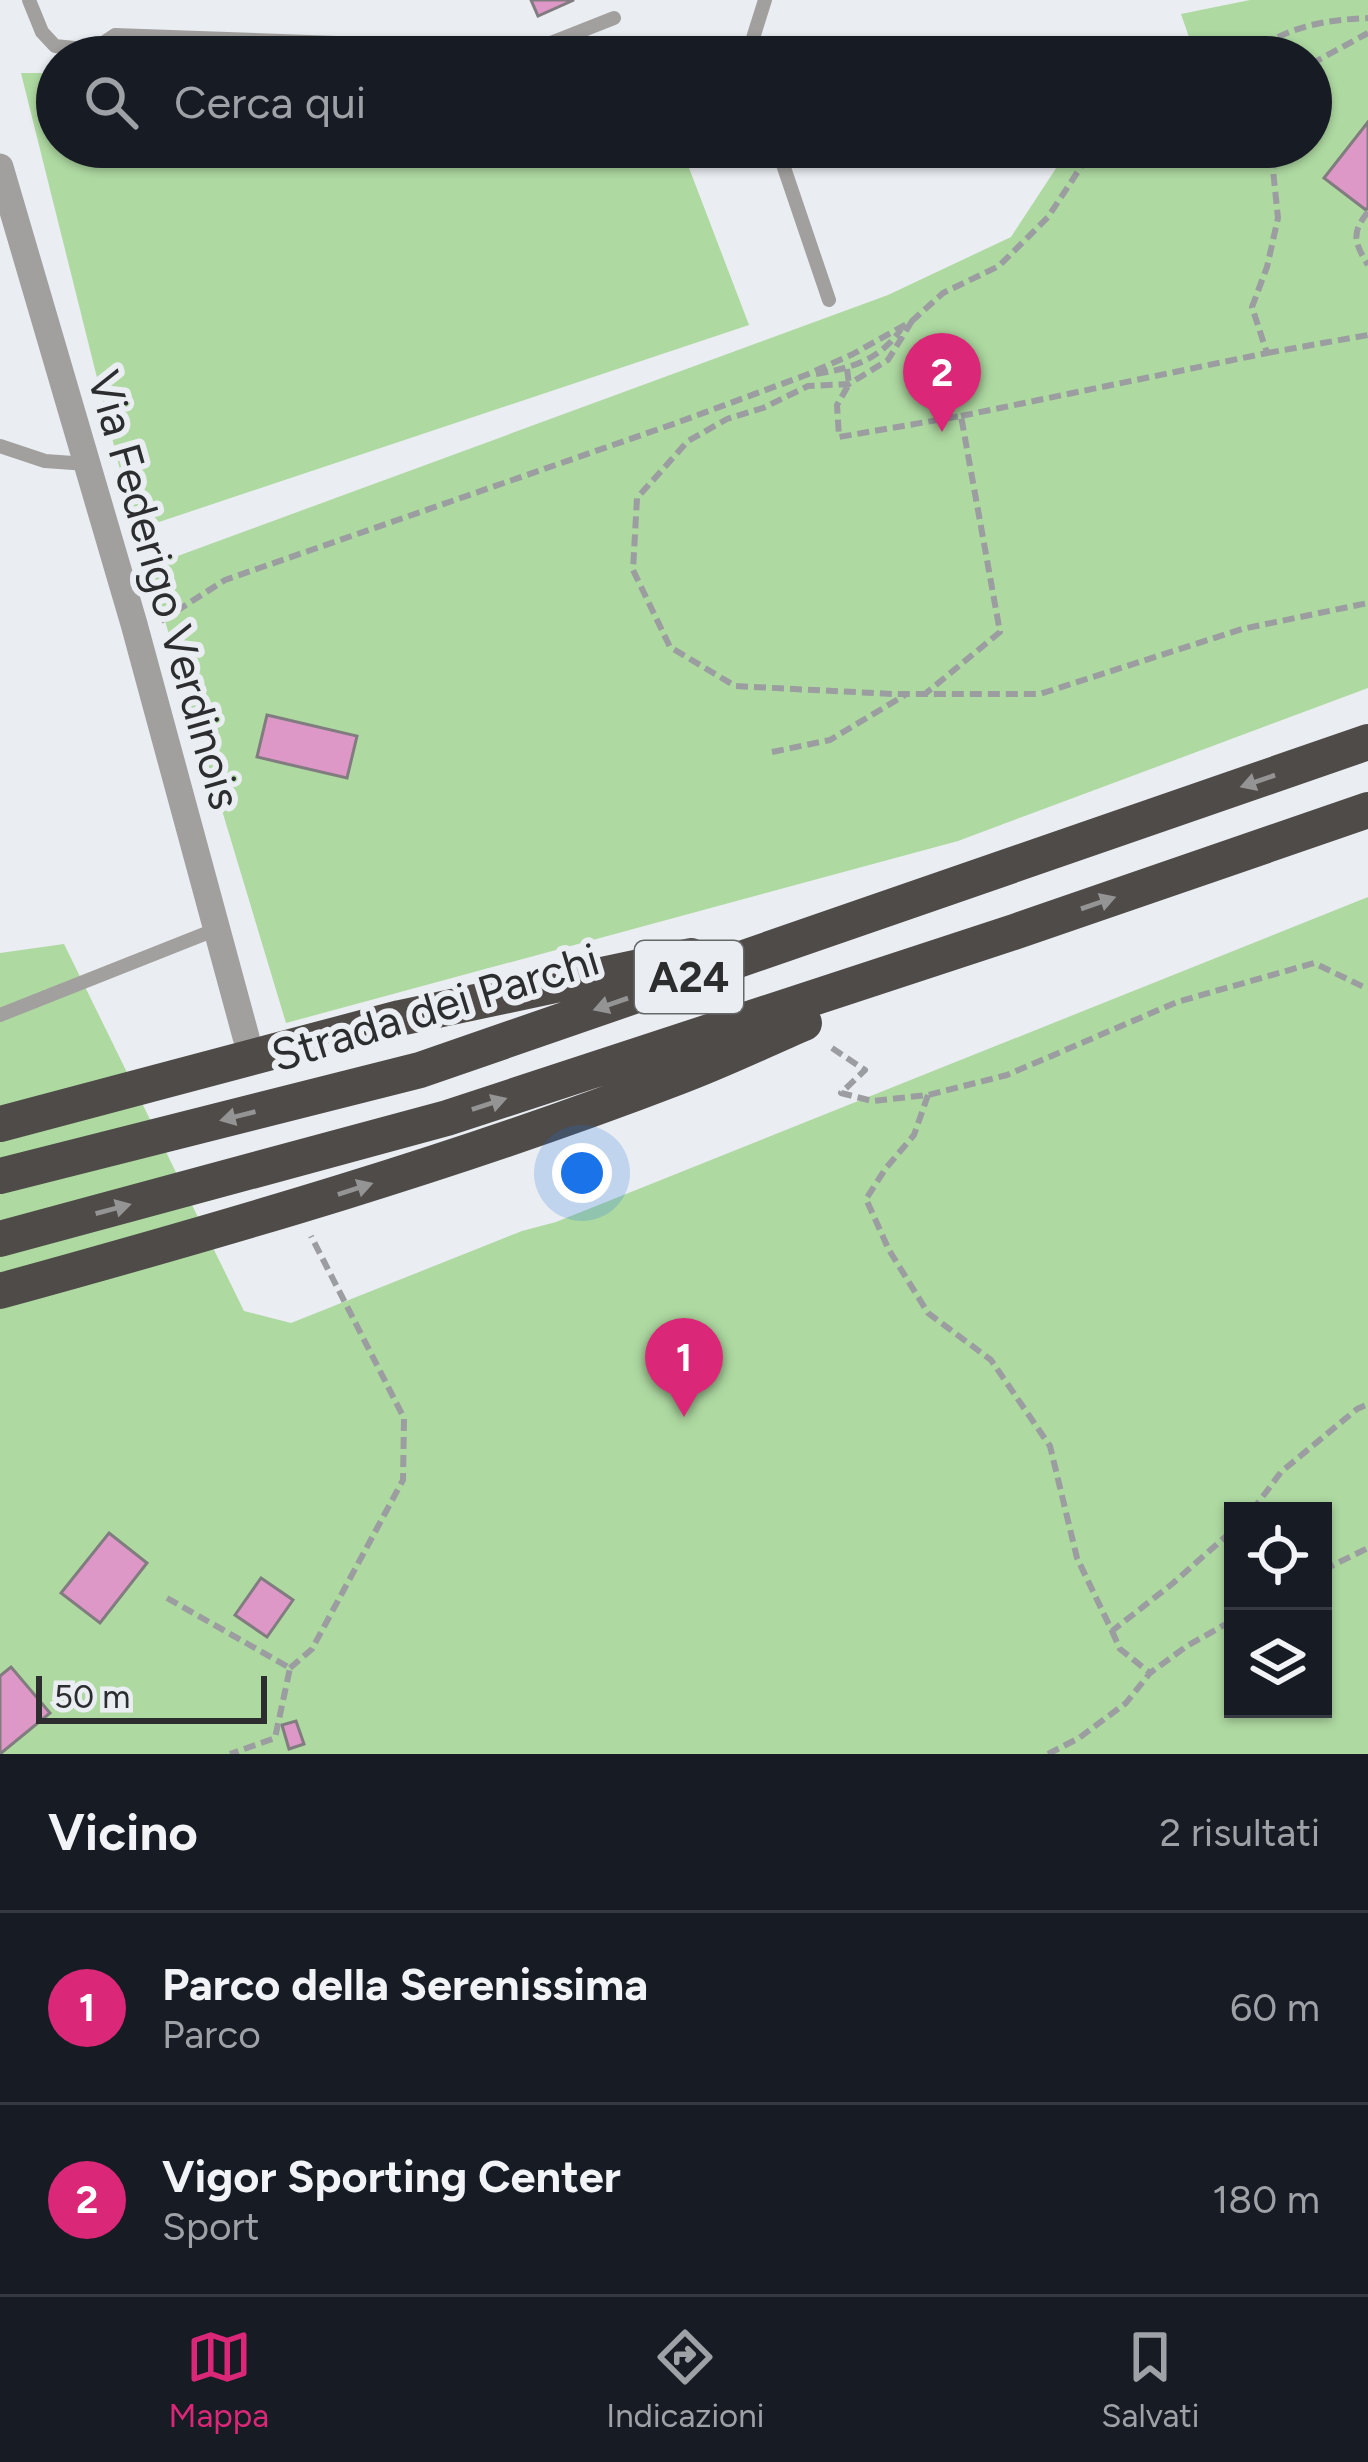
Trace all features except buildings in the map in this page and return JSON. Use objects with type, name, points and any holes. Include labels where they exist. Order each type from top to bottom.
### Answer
[{"type":"highway","name":"Strada dei Parchi","points":[[0,1176],[420,1070],[1368,742]]},
{"type":"highway","name":"A24","points":[[0,1239],[447,1118],[1368,810]]},
{"type":"highway","points":[[0,1124],[400,1018],[876,913]]},
{"type":"highway","points":[[0,1291],[312,1203],[454,1157],[680,1076],[1017,931]]},
{"type":"street","name":"Via Federigo Verdinois","points":[[0,167],[134,624],[246,1037]]},
{"type":"lane","points":[[29,0],[46,36]]},
{"type":"lane","points":[[754,36],[765,0]]},
{"type":"lane","points":[[567,36],[614,17]]},
{"type":"lane","points":[[784,168],[829,300]]},
{"type":"lane","points":[[0,446],[45,461],[87,464]]},
{"type":"lane","points":[[0,1015],[217,929]]},
{"type":"path","points":[[1276,36],[1334,20],[1368,18]]},
{"type":"path","points":[[1332,52],[1368,32]]},
{"type":"path","points":[[806,375],[847,369],[888,349],[908,323],[943,292],[999,266],[1048,217],[1080,168]]},
{"type":"path","points":[[1267,353],[1252,307],[1278,218],[1273,168]]},
{"type":"path","points":[[1368,212],[1356,227],[1357,247],[1368,265]]},
{"type":"path","points":[[134,624],[165,621],[225,580],[806,375],[908,323]]},
{"type":"path","points":[[908,323],[888,360],[849,384],[837,405],[839,437],[1368,335]]},
{"type":"path","points":[[847,369],[849,384]]},
{"type":"path","points":[[849,384],[808,386],[727,419],[688,441],[637,498],[633,570],[670,647],[735,686],[1040,694],[1242,629],[1368,603]]},
{"type":"path","points":[[925,694],[1000,632],[961,416]]},
{"type":"path","points":[[772,752],[830,740],[906,694]]},
{"type":"path","points":[[832,1048],[865,1070],[842,1093],[872,1101],[928,1095],[1007,1075],[1177,1002],[1314,963],[1368,989]]},
{"type":"path","points":[[928,1095],[914,1135],[866,1199],[889,1250],[928,1313],[991,1360],[1050,1446],[1077,1558],[1120,1649],[1150,1673]]},
{"type":"path","points":[[230,1754],[275,1738],[290,1668],[312,1649],[404,1480],[404,1418],[308,1230]]},
{"type":"path","points":[[1259,1502],[1281,1472],[1368,1404]]},
{"type":"path","points":[[1112,1631],[1224,1538]]},
{"type":"path","points":[[1332,1566],[1368,1548]]},
{"type":"path","points":[[167,1598],[290,1668]]},
{"type":"path","points":[[1048,1754],[1079,1738],[1126,1703],[1150,1673],[1224,1625]]},
{"type":"green space","points":[[1250,0],[1368,0],[1368,688],[958,841],[286,1023],[145,568],[888,295],[1011,237],[1056,168],[1332,168],[1332,36],[1189,36],[1181,14]]},
{"type":"green space","points":[[21,73],[36,73],[36,133]]},
{"type":"green space","points":[[45,168],[689,168],[749,325],[135,530]]},
{"type":"green space","points":[[1368,897],[1368,1754],[0,1754],[0,953],[64,944],[244,1311],[291,1323],[522,1231],[556,1222]]},
{"type":"place","name":"Vigor Sporting Center","points":[[942,432]]},
{"type":"place","name":"Parco della Serenissima","points":[[684,1417]]}]
